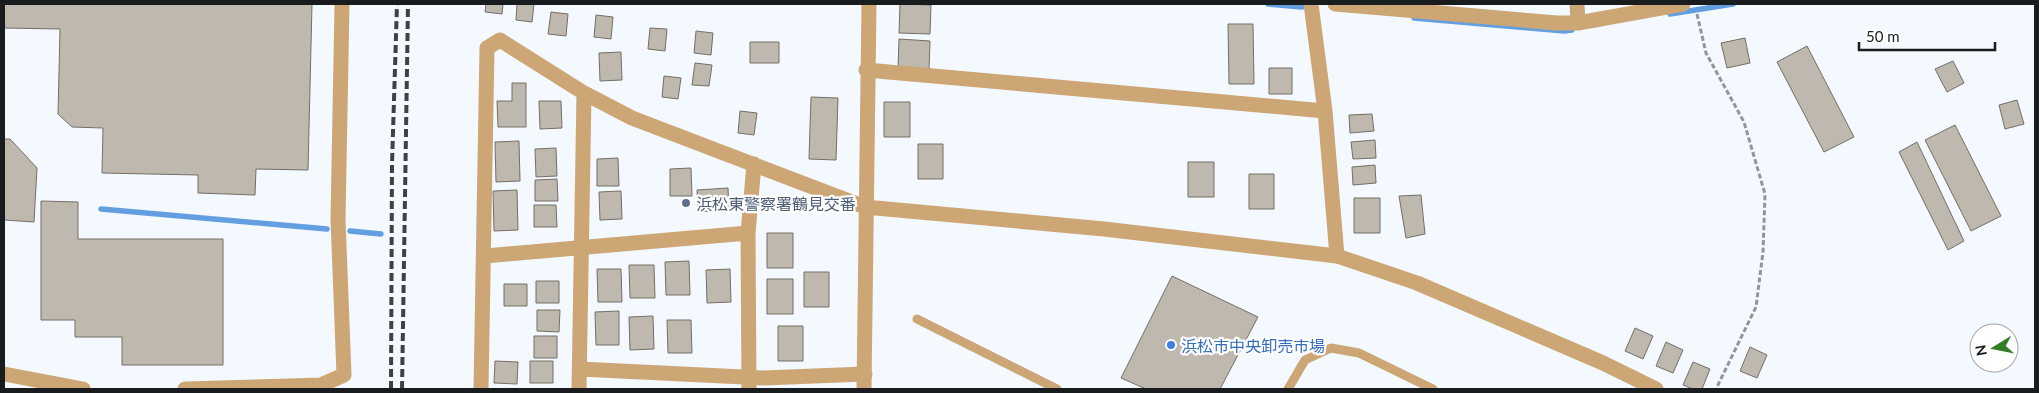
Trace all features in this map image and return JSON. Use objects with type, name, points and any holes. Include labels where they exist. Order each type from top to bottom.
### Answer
[{"type":"street","points":[[185,389],[321,385],[344,375],[338,219],[342,4]]},
{"type":"street","points":[[864,389],[868,4]]},
{"type":"street","points":[[1311,4],[1325,111],[1337,256]]},
{"type":"street","points":[[1335,4],[1463,17],[1557,23],[1578,23],[1690,8]]},
{"type":"street","points":[[1577,4],[1578,23]]},
{"type":"street","points":[[481,389],[485,256],[487,48],[500,40],[584,93],[632,118],[865,206],[1104,229],[1337,256],[1435,291],[1603,363],[1656,389]]},
{"type":"street","points":[[866,70],[1325,111]]},
{"type":"street","points":[[578,389],[580,369],[584,93]]},
{"type":"street","points":[[749,383],[748,233],[754,164]]},
{"type":"street","points":[[485,256],[748,233]]},
{"type":"street","points":[[580,369],[749,383],[865,374]]},
{"type":"street","points":[[4,374],[83,389]]},
{"type":"lane","points":[[917,319],[1058,389]]},
{"type":"lane","points":[[1288,389],[1305,360],[1331,348],[1359,353],[1433,389]]},
{"type":"path","points":[[1690,8],[1706,53],[1744,122],[1765,194],[1763,252],[1756,307],[1716,389]]},
{"type":"building","points":[[4,4],[312,4],[308,170],[256,169],[255,195],[198,193],[198,175],[102,173],[103,128],[72,127],[58,114],[60,29],[4,28]]},
{"type":"building","points":[[486,4],[503,4],[502,14],[485,12]]},
{"type":"building","points":[[517,4],[534,4],[532,22],[516,20]]},
{"type":"building","points":[[900,4],[931,5],[930,34],[899,33]]},
{"type":"building","points":[[551,12],[568,14],[566,36],[548,34]]},
{"type":"building","points":[[596,15],[613,17],[611,39],[594,37]]},
{"type":"building","points":[[1228,24],[1253,24],[1254,84],[1229,84]]},
{"type":"building","points":[[650,28],[667,29],[665,51],[648,49]]},
{"type":"building","points":[[696,31],[713,33],[711,55],[694,53]]},
{"type":"building","points":[[1745,38],[1750,63],[1727,68],[1721,43]]},
{"type":"building","points":[[899,39],[930,41],[929,70],[898,68]]},
{"type":"building","points":[[750,42],[779,42],[779,63],[750,63]]},
{"type":"building","points":[[1807,46],[1854,137],[1824,152],[1777,62]]},
{"type":"building","points":[[621,52],[622,80],[600,81],[599,53]]},
{"type":"building","points":[[1953,61],[1964,83],[1947,92],[1935,69]]},
{"type":"building","points":[[695,63],[712,65],[709,86],[692,85]]},
{"type":"building","points":[[1269,68],[1292,68],[1292,94],[1269,94]]},
{"type":"building","points":[[664,76],[681,78],[678,99],[662,97]]},
{"type":"building","points":[[512,83],[526,83],[526,127],[498,127],[497,101],[512,101]]},
{"type":"building","points":[[811,97],[838,98],[836,160],[809,159]]},
{"type":"building","points":[[2017,100],[2024,124],[2005,129],[1999,105]]},
{"type":"building","points":[[539,101],[561,101],[562,128],[540,129]]},
{"type":"building","points":[[884,102],[910,102],[910,137],[884,137]]},
{"type":"building","points":[[740,111],[757,113],[754,135],[738,133]]},
{"type":"building","points":[[1372,114],[1374,131],[1350,133],[1349,115]]},
{"type":"building","points":[[1955,125],[2001,216],[1971,231],[1925,140]]},
{"type":"building","points":[[4,139],[10,139],[37,168],[34,222],[4,220]]},
{"type":"building","points":[[1375,140],[1376,158],[1353,159],[1351,142]]},
{"type":"building","points":[[519,141],[520,181],[496,182],[495,142]]},
{"type":"building","points":[[1917,142],[1964,241],[1948,250],[1899,152]]},
{"type":"building","points":[[918,144],[943,144],[943,179],[918,179]]},
{"type":"building","points":[[556,148],[557,176],[536,177],[535,149]]},
{"type":"building","points":[[618,158],[619,186],[597,186],[597,159]]},
{"type":"building","points":[[1188,162],[1214,162],[1214,197],[1188,197]]},
{"type":"building","points":[[1375,165],[1376,183],[1353,185],[1352,167]]},
{"type":"building","points":[[691,168],[692,196],[670,196],[670,169]]},
{"type":"building","points":[[1249,174],[1274,174],[1274,209],[1249,209]]},
{"type":"building","points":[[557,179],[558,201],[535,201],[535,180]]},
{"type":"building","points":[[728,188],[729,210],[698,212],[697,190]]},
{"type":"building","points":[[517,190],[518,230],[494,231],[493,191]]},
{"type":"building","points":[[621,191],[622,219],[600,220],[599,192]]},
{"type":"building","points":[[1421,195],[1425,234],[1406,238],[1399,196]]},
{"type":"building","points":[[1354,198],[1380,198],[1380,233],[1354,233]]},
{"type":"building","points":[[41,201],[78,202],[78,239],[223,239],[223,365],[122,365],[122,337],[75,337],[75,320],[41,320]]},
{"type":"building","points":[[534,205],[556,205],[557,227],[534,227]]},
{"type":"building","points":[[767,233],[793,233],[793,268],[767,268]]},
{"type":"building","points":[[689,261],[690,295],[666,295],[665,262]]},
{"type":"building","points":[[629,265],[654,265],[655,298],[630,298]]},
{"type":"building","points":[[597,269],[621,269],[622,302],[598,302]]},
{"type":"building","points":[[730,269],[731,302],[707,303],[706,270]]},
{"type":"building","points":[[804,272],[829,272],[829,307],[804,307]]},
{"type":"building","points":[[1172,276],[1258,317],[1220,389],[1146,389],[1121,378]]},
{"type":"building","points":[[767,279],[793,279],[793,314],[767,314]]},
{"type":"building","points":[[536,281],[559,281],[559,303],[536,303]]},
{"type":"building","points":[[504,284],[527,284],[527,306],[504,306]]},
{"type":"building","points":[[537,310],[560,310],[559,332],[537,331]]},
{"type":"building","points":[[619,311],[619,345],[596,345],[595,312]]},
{"type":"building","points":[[653,316],[654,349],[630,350],[629,317]]},
{"type":"building","points":[[667,320],[691,320],[692,353],[668,353]]},
{"type":"building","points":[[778,326],[803,326],[803,361],[778,361]]},
{"type":"building","points":[[1635,328],[1653,336],[1643,359],[1625,351]]},
{"type":"building","points":[[534,336],[557,336],[557,358],[534,358]]},
{"type":"building","points":[[1666,342],[1683,350],[1673,373],[1656,366]]},
{"type":"building","points":[[1750,347],[1767,355],[1757,378],[1740,371]]},
{"type":"building","points":[[495,361],[518,362],[517,384],[494,383]]},
{"type":"building","points":[[530,361],[553,361],[553,383],[530,383]]},
{"type":"building","points":[[1693,362],[1710,369],[1702,389],[1693,389],[1683,385]]},
{"type":"waterway","points":[[1268,4],[1302,7]]},
{"type":"waterway","points":[[1670,14],[1733,4]]},
{"type":"waterway","points":[[1414,18],[1564,31],[1572,30]]},
{"type":"waterway","points":[[101,209],[327,229]]},
{"type":"waterway","points":[[350,231],[381,234]]},
{"type":"railway","points":[[391,389],[392,164],[397,4]]},
{"type":"railway","points":[[402,389],[408,4]]},
{"type":"place","name":"浜松東警察署鶴見交番","points":[[686,203]]},
{"type":"place","name":"浜松市中央卸売市場","points":[[1171,345]]}]
